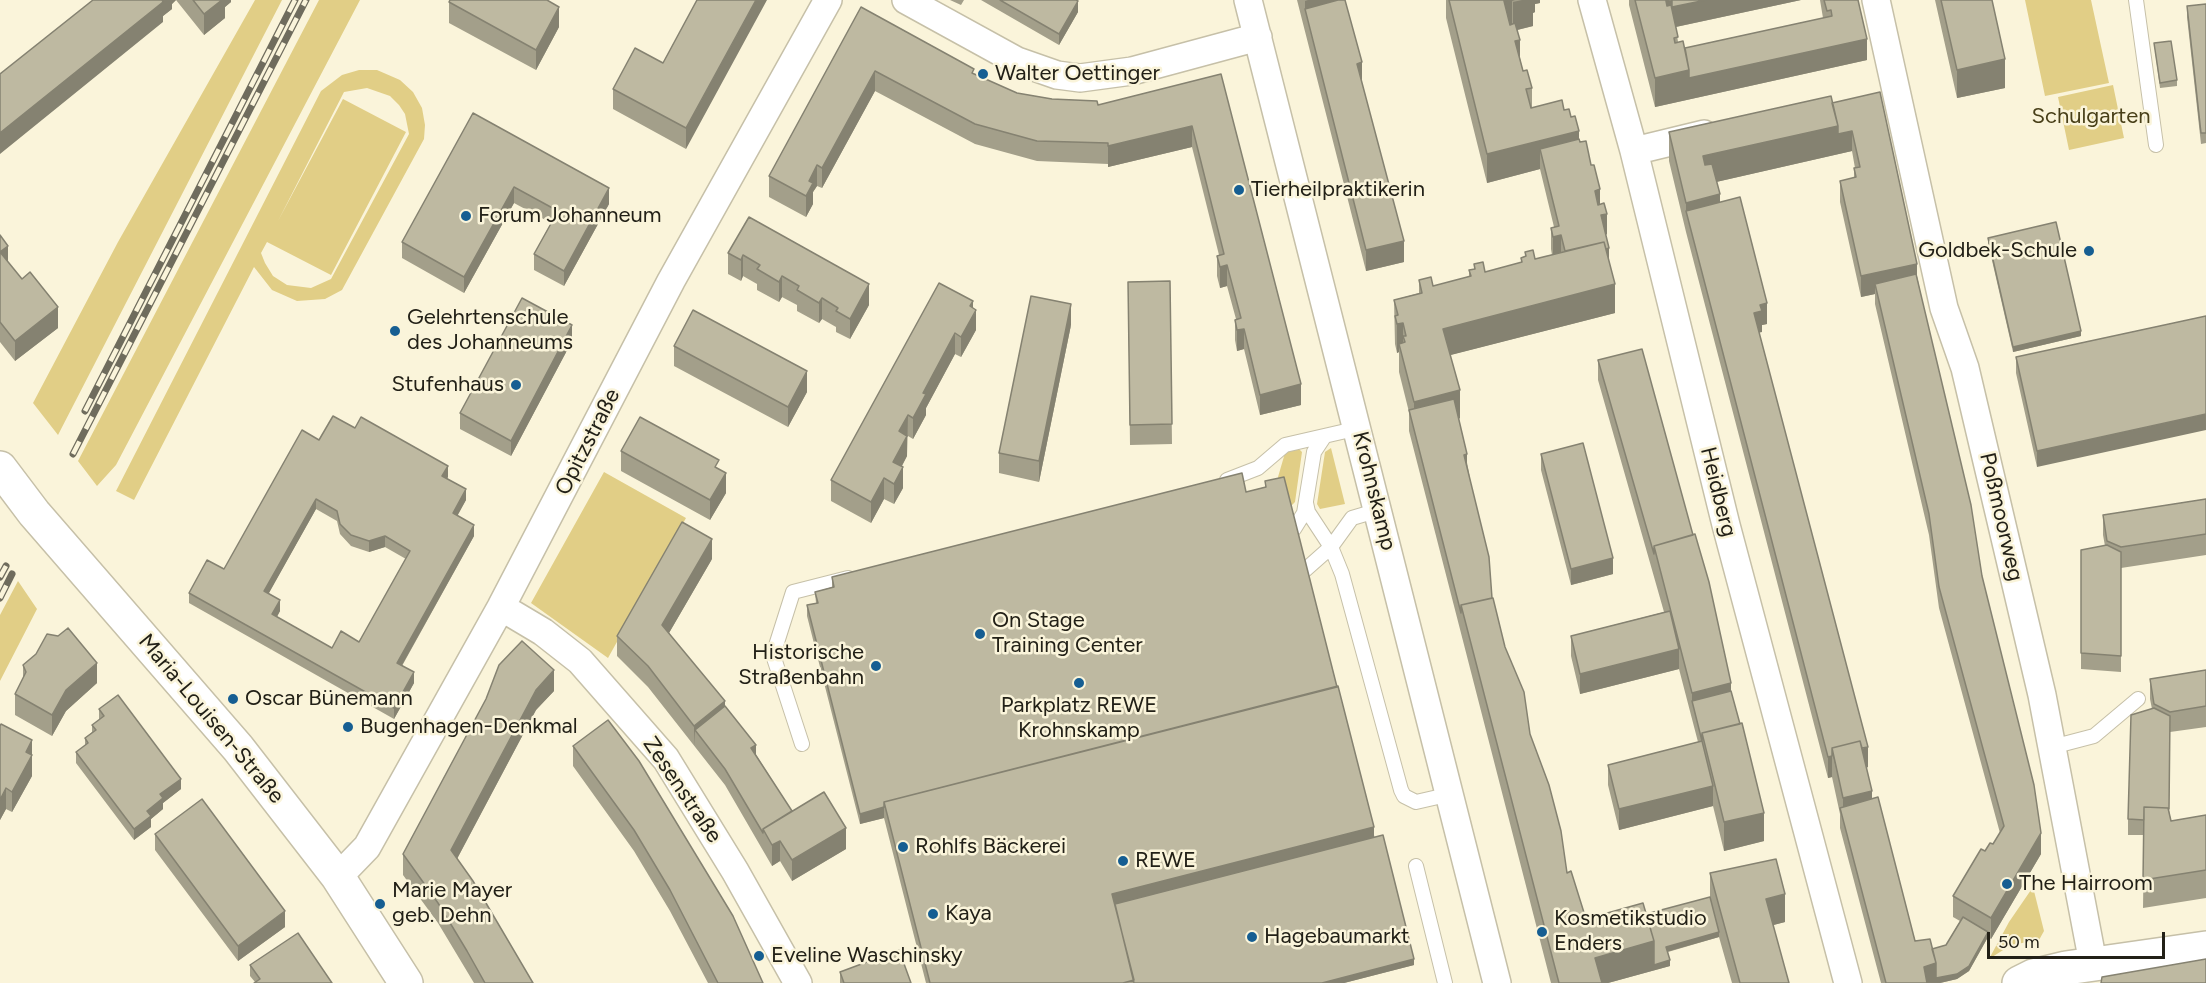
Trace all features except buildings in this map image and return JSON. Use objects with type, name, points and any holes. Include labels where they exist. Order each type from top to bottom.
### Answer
[{"type":"main road","name":"Maria-Louisen-Straße","points":[[2,476],[238,748],[338,878],[406,983]]},
{"type":"main road","points":[[2019,983],[2050,971],[2206,948]]},
{"type":"street","name":"Opitzstraße","points":[[338,878],[367,847],[501,607],[672,281],[828,0]]},
{"type":"street","points":[[906,0],[1017,61],[1057,75],[1080,78],[1132,71],[1258,37]]},
{"type":"street","name":"Krohnskamp","points":[[1248,0],[1359,428],[1497,983]]},
{"type":"street","name":"Heidberg","points":[[1592,0],[1634,151],[1726,525],[1848,983]]},
{"type":"street","name":"Poßmoorweg","points":[[1876,0],[1884,93],[1944,308],[1971,391],[2052,747],[2093,963]]},
{"type":"street","points":[[1634,151],[1725,130]]},
{"type":"street","name":"Zesenstraße","points":[[501,607],[543,632],[580,661],[666,759],[735,871],[798,983]]},
{"type":"lane","points":[[2136,0],[2156,145]]},
{"type":"lane","points":[[1213,483],[1248,474],[1285,445],[1359,428]]},
{"type":"lane","points":[[1294,529],[1302,520],[1314,452],[1324,437]]},
{"type":"lane","points":[[1306,503],[1308,512],[1331,547],[1342,574],[1401,790],[1404,796],[1416,802],[1451,794]]},
{"type":"lane","points":[[1305,570],[1331,547],[1352,518],[1379,510]]},
{"type":"lane","points":[[802,744],[773,656],[793,592],[859,575]]},
{"type":"lane","points":[[2052,747],[2094,736],[2138,699]]},
{"type":"lane","points":[[1416,866],[1445,983]]},
{"type":"green space","points":[[255,0],[282,0],[58,435],[33,403],[118,242]]},
{"type":"green space","points":[[319,0],[360,0],[116,465],[97,486],[78,461]]},
{"type":"green space","points":[[2025,0],[2091,0],[2109,83],[2045,96]]},
{"type":"green space","points":[[359,70],[377,70],[400,80],[413,92],[422,108],[425,125],[424,139],[342,290],[325,299],[297,301],[272,290],[254,267],[134,500],[116,491],[321,91],[342,75]],"holes":[[[367,88],[390,96],[405,114],[409,134],[331,279],[311,288],[287,285],[273,276],[265,263],[261,253],[267,242],[331,275],[406,132],[343,99],[278,221],[344,92]]]},
{"type":"green space","name":"Schulgarten","points":[[2113,85],[2124,138],[2069,150],[2058,97]]},
{"type":"green space","points":[[1331,448],[1345,504],[1320,509],[1317,504],[1325,452]]},
{"type":"green space","points":[[1299,449],[1302,452],[1295,502],[1289,508],[1278,477],[1285,453]]},
{"type":"green space","points":[[604,472],[686,518],[608,658],[531,603]]},
{"type":"green space","points":[[18,581],[37,609],[0,681],[0,615]]},
{"type":"green space","points":[[2033,887],[2044,931],[2039,940],[2011,945],[1989,959],[2009,922]]},
{"type":"railway","points":[[85,411],[295,0]]},
{"type":"railway","points":[[73,454],[306,0]]},
{"type":"railway","points":[[0,577],[6,566]]},
{"type":"railway","points":[[0,598],[12,574]]},
{"type":"place","name":"Walter Oettinger","points":[[983,74]]},
{"type":"place","name":"Tierheilpraktikerin","points":[[1239,190]]},
{"type":"place","name":"Forum Johanneum","points":[[466,216]]},
{"type":"place","name":"Goldbek-Schule","points":[[2089,251]]},
{"type":"place","name":"Gelehrtenschule des Johanneums","points":[[395,331]]},
{"type":"place","name":"Stufenhaus","points":[[516,385]]},
{"type":"place","name":"On Stage Training Center","points":[[980,634]]},
{"type":"place","name":"Historische Straßenbahn","points":[[876,666]]},
{"type":"place","name":"Parkplatz REWE Krohnskamp","points":[[1079,683]]},
{"type":"place","name":"Oscar Bünemann","points":[[233,699]]},
{"type":"place","name":"Bugenhagen-Denkmal","points":[[348,727]]},
{"type":"place","name":"Rohlfs Bäckerei","points":[[903,847]]},
{"type":"place","name":"REWE","points":[[1123,861]]},
{"type":"place","name":"The Hairroom","points":[[2007,884]]},
{"type":"place","name":"Marie Mayer geb. Dehn","points":[[380,904]]},
{"type":"place","name":"Kaya","points":[[933,914]]},
{"type":"place","name":"Kosmetikstudio Enders","points":[[1542,932]]},
{"type":"place","name":"Hagebaumarkt","points":[[1252,937]]},
{"type":"place","name":"Eveline Waschinsky","points":[[759,956]]}]
